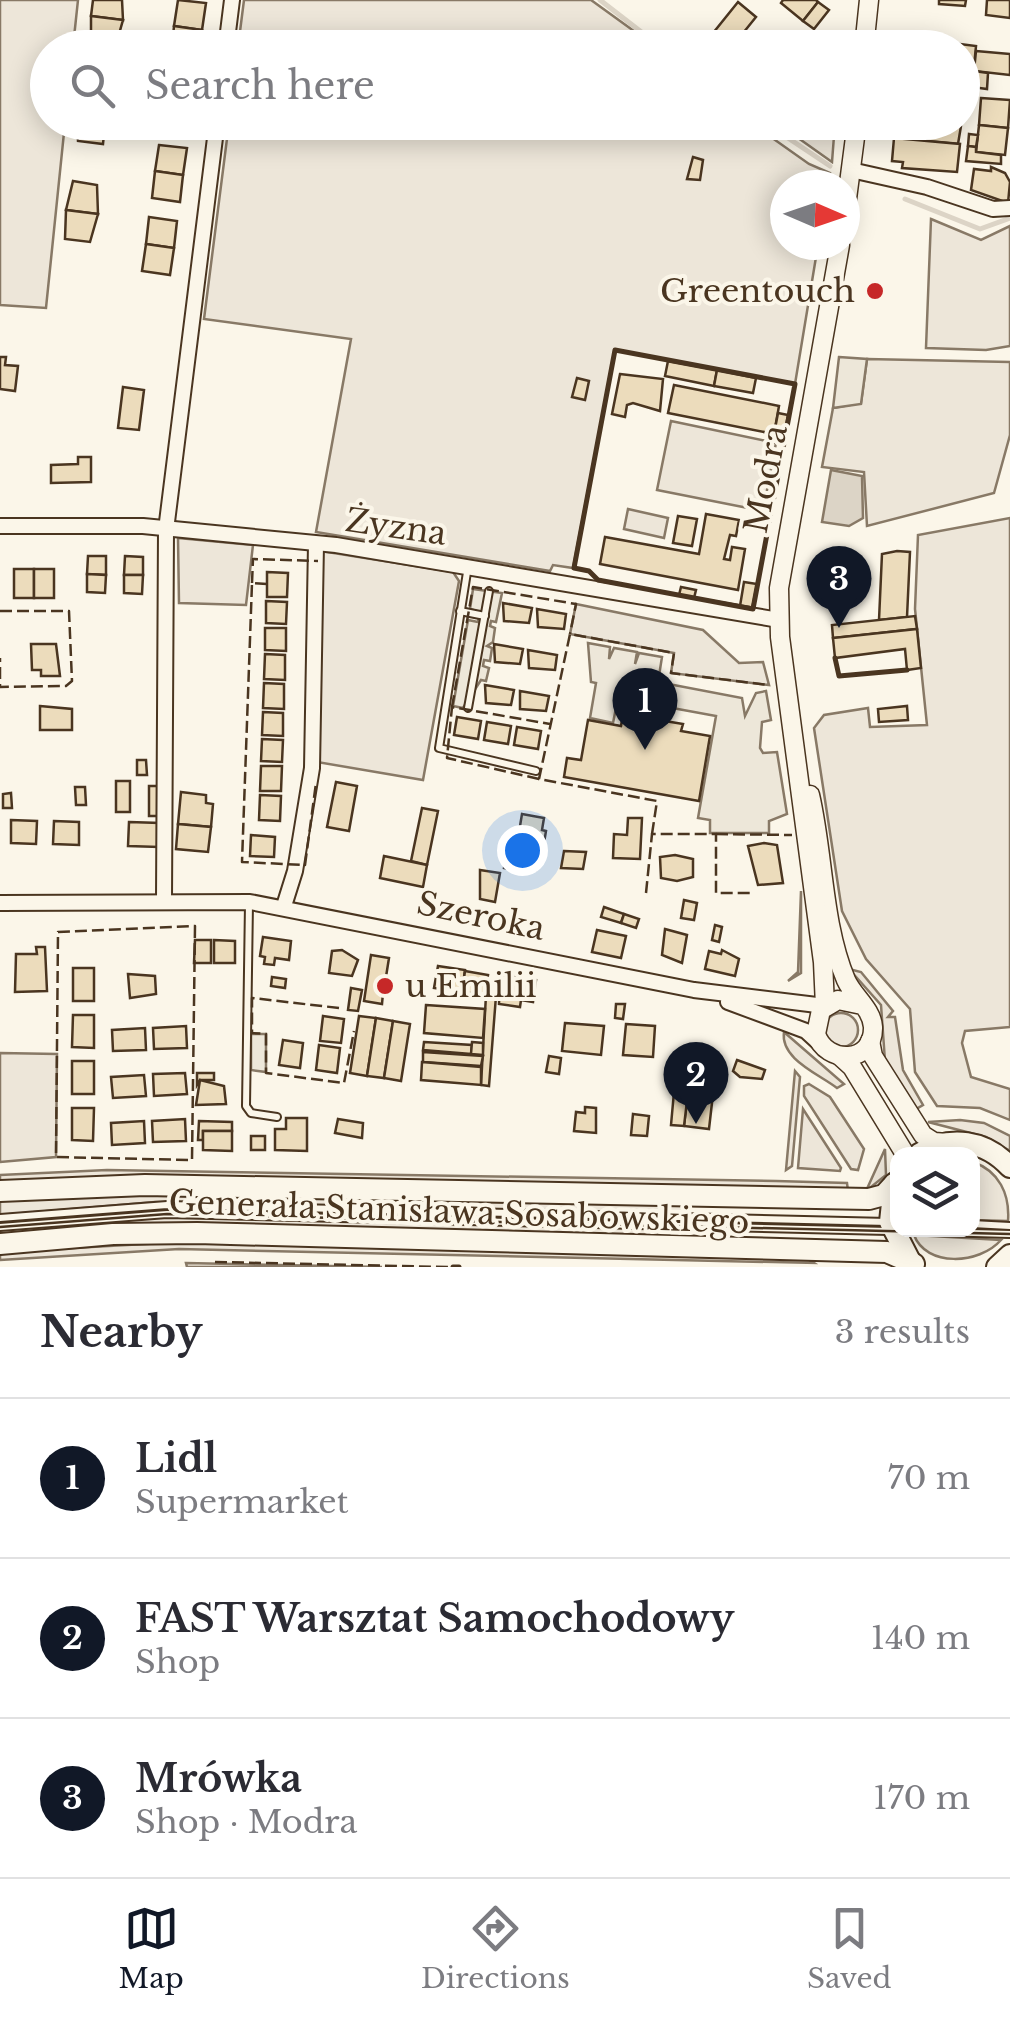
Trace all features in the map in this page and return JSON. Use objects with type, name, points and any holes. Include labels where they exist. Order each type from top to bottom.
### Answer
[{"type":"main road","points":[[937,1147],[948,1143],[979,1146],[1010,1167]]},
{"type":"main road","name":"Generała Stanisława Sosabowskiego","points":[[0,1191],[135,1185],[868,1200],[882,1197],[890,1190]]},
{"type":"main road","name":"Generała Stanisława Sosabowskiego","points":[[0,1244],[101,1235],[211,1234],[887,1252],[898,1241]]},
{"type":"street","points":[[228,30],[232,0]]},
{"type":"street","points":[[866,30],[869,0]]},
{"type":"street","points":[[164,900],[166,530],[215,140]]},
{"type":"street","points":[[851,170],[855,140]]},
{"type":"street","points":[[860,172],[928,186],[993,209],[1010,208]]},
{"type":"street","name":"Modra","points":[[825,1006],[779,620],[783,552],[837,260]]},
{"type":"street","name":"Żyzna","points":[[0,526],[166,530],[316,544],[468,565],[748,618],[779,620]]},
{"type":"street","points":[[284,906],[295,871],[312,768],[316,544]]},
{"type":"street","name":"Modra","points":[[793,726],[816,821],[838,954],[847,982],[862,1006]]},
{"type":"street","name":"Szeroka","points":[[0,903],[164,900],[284,906],[699,991],[825,1006]]},
{"type":"street","name":"Szeroka","points":[[699,991],[804,1030],[818,1042]]},
{"type":"street","points":[[901,1147],[852,1067],[818,1042],[816,1022],[825,1006],[842,1000],[862,1006],[872,1023],[872,1056],[923,1135],[934,1142],[948,1143]]},
{"type":"street","points":[[841,1057],[857,1054],[870,1040]]},
{"type":"lane","points":[[468,565],[438,748],[536,771]]},
{"type":"lane","points":[[468,708],[490,591]]},
{"type":"lane","points":[[460,612],[485,616]]},
{"type":"lane","points":[[250,902],[246,1106],[251,1113],[277,1117]]},
{"type":"lane","points":[[0,1218],[98,1207],[179,1205],[866,1221],[878,1216],[890,1194]]},
{"type":"lane","points":[[0,1227],[83,1217],[180,1214],[898,1241],[1010,1234]]},
{"type":"lane","points":[[866,1221],[898,1241]]},
{"type":"lane","points":[[980,1224],[1010,1226]]},
{"type":"shaded area","points":[[0,0],[78,0],[75,30],[30,30],[30,140],[63,140],[46,308],[0,305]]},
{"type":"shaded area","points":[[244,0],[591,0],[632,30],[240,30]]},
{"type":"shaded area","points":[[227,140],[775,140],[823,170],[770,170],[770,260],[816,260],[795,384],[615,350],[573,568],[553,565],[550,571],[316,532],[351,339],[204,319]]},
{"type":"shaded area","points":[[801,140],[834,140],[832,162]]},
{"type":"shaded area","points":[[931,219],[981,240],[1010,226],[1010,346],[986,350],[926,348]]},
{"type":"shaded area","points":[[839,357],[867,359],[861,404],[833,408]]},
{"type":"shaded area","points":[[867,359],[1010,362],[1010,435],[994,493],[867,526],[864,472],[822,467],[833,408],[861,403]]},
{"type":"shaded area","points":[[671,421],[776,443],[763,511],[657,490]]},
{"type":"shaded area","points":[[831,470],[862,476],[863,518],[849,526],[822,522]]},
{"type":"shaded area","points":[[628,509],[668,518],[664,538],[624,529]]},
{"type":"shaded area","points":[[1010,518],[1010,1027],[965,1031],[962,1043],[971,1077],[1010,1089],[1010,1120],[980,1108],[937,1106],[915,1072],[910,1009],[866,959],[842,911],[814,728],[824,715],[868,708],[870,727],[927,725],[915,609],[918,535]]},
{"type":"shaded area","points":[[178,538],[253,545],[246,605],[179,603]]},
{"type":"shaded area","points":[[321,551],[453,572],[459,581],[423,780],[317,762]]},
{"type":"shaded area","points":[[473,589],[502,593],[496,622],[491,621],[490,626],[495,628],[493,642],[487,646],[492,648],[490,661],[484,660],[483,666],[489,668],[486,681],[481,680],[463,708],[453,706],[468,620],[478,622],[480,612],[470,609]]},
{"type":"shaded area","points":[[576,604],[703,630],[739,663],[763,662],[769,685],[671,673],[674,653],[570,634]]},
{"type":"shaded area","points":[[588,643],[610,647],[609,659],[614,648],[637,652],[635,664],[639,653],[662,657],[658,682],[742,698],[745,716],[756,693],[766,691],[771,720],[762,722],[760,748],[763,753],[777,752],[787,814],[769,821],[769,833],[710,833],[710,820],[698,818],[716,716],[618,698],[613,723],[590,718],[596,683],[591,682]]},
{"type":"shaded area","points":[[801,891],[801,973],[788,981],[798,972]]},
{"type":"shaded area","points":[[849,969],[861,972],[893,1011],[888,1017],[895,1017],[903,1070],[923,1105],[916,1109],[885,1061],[881,1005]]},
{"type":"shaded area","points":[[841,1013],[853,1018],[858,1030],[853,1042],[841,1047],[829,1042],[824,1030],[829,1018]]},
{"type":"shaded area","points":[[784,1032],[844,1084],[837,1088],[802,1065],[788,1050]]},
{"type":"shaded area","points":[[251,1034],[266,1034],[266,1072],[251,1070]]},
{"type":"shaded area","points":[[0,1053],[57,1054],[56,1157],[0,1162]]},
{"type":"shaded area","points":[[795,1071],[800,1077],[792,1166],[786,1170]]},
{"type":"shaded area","points":[[809,1084],[830,1097],[864,1149],[858,1170],[851,1169],[804,1096],[804,1086]]},
{"type":"shaded area","points":[[803,1109],[841,1168],[840,1171],[798,1168]]},
{"type":"shaded area","points":[[928,1122],[984,1123],[1010,1136],[1010,1151],[986,1137]]},
{"type":"shaded area","points":[[885,1149],[886,1175],[866,1191]]},
{"type":"shaded area","points":[[980,1165],[1001,1185],[1008,1221],[980,1220]]},
{"type":"shaded area","points":[[107,1170],[847,1183],[848,1191],[0,1183],[0,1175]]},
{"type":"shaded area","points":[[106,1193],[686,1204],[686,1214],[155,1202],[0,1215],[0,1199]]},
{"type":"shaded area","points":[[166,1217],[685,1229],[685,1239],[0,1235],[0,1230]]},
{"type":"shaded area","points":[[915,1237],[1001,1240],[980,1254],[954,1259],[930,1253]]},
{"type":"shaded area","points":[[200,1241],[808,1259],[814,1263],[179,1249],[0,1260],[0,1252]]},
{"type":"shaded area","points":[[186,1263],[382,1267],[187,1267]]},
{"type":"building","points":[[93,0],[122,0],[123,20],[91,16]]},
{"type":"building","points":[[178,0],[206,3],[202,30],[174,26]]},
{"type":"building","points":[[939,0],[966,0],[965,6],[939,4]]},
{"type":"building","points":[[987,0],[1010,0],[1010,18],[986,15]]},
{"type":"building","points":[[738,2],[756,17],[746,30],[715,30]]},
{"type":"building","points":[[818,2],[803,21],[781,3]]},
{"type":"building","points":[[818,2],[829,10],[814,29],[803,21]]},
{"type":"building","points":[[91,16],[123,20],[120,30],[91,30]]},
{"type":"building","points":[[980,51],[1010,54],[1010,75],[980,72]]},
{"type":"building","points":[[980,72],[988,73],[987,89],[980,88]]},
{"type":"building","points":[[981,98],[1010,100],[1008,128],[980,125]]},
{"type":"building","points":[[980,125],[1008,128],[1005,155],[976,152]]},
{"type":"building","points":[[78,140],[103,140],[103,144]]},
{"type":"building","points":[[894,140],[960,144],[957,172],[902,168],[903,162],[892,161]]},
{"type":"building","points":[[915,140],[959,140],[958,144]]},
{"type":"building","points":[[159,145],[187,148],[183,175],[155,171]]},
{"type":"building","points":[[968,146],[976,147],[976,152],[1001,155],[1001,164],[966,161]]},
{"type":"building","points":[[693,157],[703,160],[700,180],[687,179]]},
{"type":"building","points":[[991,167],[1005,173],[1010,182],[1008,203],[971,190],[974,169],[991,171]]},
{"type":"building","points":[[155,171],[183,175],[180,202],[152,198]]},
{"type":"building","points":[[73,181],[97,185],[98,214],[66,210]]},
{"type":"building","points":[[66,210],[98,214],[90,242],[65,239]]},
{"type":"building","points":[[149,217],[177,221],[174,248],[146,244]]},
{"type":"building","points":[[146,244],[174,248],[170,275],[142,271]]},
{"type":"building","points":[[0,357],[6,357],[5,365],[18,366],[15,391],[0,389]]},
{"type":"building","points":[[668,361],[717,370],[714,386],[665,376]]},
{"type":"building","points":[[717,370],[756,378],[753,393],[714,386]]},
{"type":"building","points":[[620,374],[663,379],[660,411],[633,403],[627,405],[625,417],[612,414]]},
{"type":"building","points":[[577,378],[589,381],[585,400],[572,397]]},
{"type":"building","points":[[674,385],[779,406],[774,434],[668,413]]},
{"type":"building","points":[[123,387],[144,390],[139,430],[118,428]]},
{"type":"building","points":[[778,413],[788,415],[784,436],[774,434]]},
{"type":"building","points":[[78,457],[91,457],[91,482],[51,483],[51,465],[78,464]]},
{"type":"building","points":[[706,514],[739,520],[736,536],[730,535],[724,559],[730,560],[732,547],[745,549],[738,590],[600,564],[605,537],[699,554]]},
{"type":"building","points":[[678,516],[697,519],[692,546],[673,543]]},
{"type":"building","points":[[910,552],[907,617],[879,620],[882,554]]},
{"type":"building","points":[[88,556],[106,556],[106,575],[87,574]]},
{"type":"building","points":[[125,556],[143,557],[143,575],[124,575]]},
{"type":"building","points":[[14,569],[34,569],[34,598],[14,598]]},
{"type":"building","points":[[34,569],[54,569],[54,598],[34,598]]},
{"type":"building","points":[[267,572],[288,573],[287,597],[267,597]]},
{"type":"building","points":[[87,574],[106,575],[105,593],[87,592]]},
{"type":"building","points":[[124,575],[143,575],[142,594],[124,593]]},
{"type":"building","points":[[744,582],[757,584],[752,609],[740,606]]},
{"type":"building","points":[[681,587],[696,590],[694,598],[679,595]]},
{"type":"building","points":[[266,601],[287,602],[286,624],[266,623]]},
{"type":"building","points":[[503,603],[532,608],[529,623],[504,621]]},
{"type":"building","points":[[537,609],[566,614],[564,629],[538,627]]},
{"type":"building","points":[[915,616],[917,629],[833,638],[832,625]]},
{"type":"building","points":[[265,628],[286,628],[286,651],[265,650]]},
{"type":"building","points":[[917,629],[921,668],[907,670],[905,649],[835,658],[833,638]]},
{"type":"building","points":[[31,644],[56,644],[60,676],[41,676],[41,670],[32,670]]},
{"type":"building","points":[[494,644],[523,649],[520,664],[495,662]]},
{"type":"building","points":[[528,650],[557,655],[555,670],[529,668]]},
{"type":"building","points":[[265,654],[285,655],[285,680],[264,679]]},
{"type":"building","points":[[264,683],[284,684],[284,709],[263,708]]},
{"type":"building","points":[[485,685],[514,690],[511,705],[486,703]]},
{"type":"building","points":[[520,691],[549,696],[546,711],[520,709]]},
{"type":"building","points":[[40,706],[72,709],[72,730],[40,730]]},
{"type":"building","points":[[907,706],[908,720],[879,722],[878,709]]},
{"type":"building","points":[[263,712],[283,713],[283,736],[262,735]]},
{"type":"building","points":[[623,714],[683,724],[681,731],[710,736],[699,801],[564,777],[567,758],[581,760],[588,720],[621,726]]},
{"type":"building","points":[[457,717],[481,721],[478,739],[454,735]]},
{"type":"building","points":[[487,722],[511,726],[508,744],[484,740]]},
{"type":"building","points":[[517,727],[541,731],[538,749],[514,745]]},
{"type":"building","points":[[262,739],[283,740],[282,762],[261,761]]},
{"type":"building","points":[[137,760],[146,760],[147,775],[137,775]]},
{"type":"building","points":[[261,766],[282,766],[281,791],[260,791]]},
{"type":"building","points":[[116,781],[130,781],[130,812],[116,812]]},
{"type":"building","points":[[336,782],[357,786],[349,831],[327,827]]},
{"type":"building","points":[[149,786],[159,786],[160,816],[149,816]]},
{"type":"building","points":[[75,787],[85,787],[86,805],[76,805]]},
{"type":"building","points":[[181,792],[206,795],[206,803],[213,804],[211,827],[178,824]]},
{"type":"building","points":[[11,793],[12,808],[3,808],[3,794]]},
{"type":"building","points":[[260,795],[281,796],[280,821],[259,820]]},
{"type":"building","points":[[422,808],[438,811],[427,865],[411,861]]},
{"type":"building","points":[[522,814],[544,818],[544,843],[540,842],[539,858],[533,860],[535,870],[514,864],[519,838],[526,839],[528,828],[520,826]]},
{"type":"building","points":[[628,818],[642,818],[640,859],[613,858],[614,834],[627,835]]},
{"type":"building","points":[[11,820],[37,821],[36,844],[11,843]]},
{"type":"building","points":[[54,821],[79,822],[79,845],[53,844]]},
{"type":"building","points":[[129,822],[160,823],[159,847],[128,846]]},
{"type":"building","points":[[178,824],[211,827],[208,852],[176,849]]},
{"type":"building","points":[[251,835],[275,837],[274,857],[250,856]]},
{"type":"building","points":[[508,840],[517,842],[513,870],[504,868]]},
{"type":"building","points":[[777,845],[783,883],[758,885],[748,846]]},
{"type":"building","points":[[564,851],[586,852],[583,869],[561,868]]},
{"type":"building","points":[[384,856],[427,865],[423,887],[380,878]]},
{"type":"building","points":[[660,857],[693,859],[693,877],[677,881],[661,878]]},
{"type":"building","points":[[480,870],[500,873],[495,902],[480,899]]},
{"type":"building","points":[[684,900],[697,903],[694,920],[681,918]]},
{"type":"building","points":[[604,907],[624,914],[621,923],[601,917]]},
{"type":"building","points":[[624,914],[639,919],[636,928],[621,923]]},
{"type":"building","points":[[715,925],[722,927],[719,942],[712,940]]},
{"type":"building","points":[[665,929],[687,935],[682,963],[662,955]]},
{"type":"building","points":[[597,930],[626,936],[621,958],[592,952]]},
{"type":"building","points":[[263,937],[291,941],[289,960],[275,958],[274,965],[264,964],[265,957],[260,956]]},
{"type":"building","points":[[195,940],[211,940],[211,963],[194,963]]},
{"type":"building","points":[[214,940],[235,941],[235,963],[214,963]]},
{"type":"building","points":[[36,947],[45,947],[47,991],[15,992],[16,954],[37,954]]},
{"type":"building","points":[[342,950],[358,960],[352,976],[329,973],[332,951]]},
{"type":"building","points":[[722,950],[739,959],[735,976],[705,969],[709,951],[721,954]]},
{"type":"building","points":[[371,955],[389,958],[385,983],[392,984],[390,994],[383,993],[382,1004],[364,1001]]},
{"type":"building","points":[[438,966],[465,970],[462,992],[434,988]]},
{"type":"building","points":[[73,968],[94,968],[94,1001],[73,1001]]},
{"type":"building","points":[[465,971],[488,975],[485,995],[462,992]]},
{"type":"building","points":[[128,974],[155,976],[156,994],[130,998]]},
{"type":"building","points":[[500,975],[536,980],[533,1002],[521,1000],[520,1007],[499,1004]]},
{"type":"building","points":[[272,977],[286,979],[285,988],[271,986]]},
{"type":"building","points":[[351,988],[362,990],[358,1011],[348,1010]]},
{"type":"building","points":[[486,995],[496,996],[489,1086],[481,1085]]},
{"type":"building","points":[[616,1004],[625,1004],[623,1019],[615,1018]]},
{"type":"building","points":[[426,1005],[485,1009],[483,1038],[424,1033]]},
{"type":"building","points":[[73,1015],[94,1015],[94,1048],[72,1047]]},
{"type":"building","points":[[323,1016],[344,1019],[341,1043],[320,1041]]},
{"type":"building","points":[[359,1016],[376,1018],[367,1076],[350,1073]]},
{"type":"building","points":[[376,1018],[393,1021],[384,1078],[367,1076]]},
{"type":"building","points":[[393,1021],[410,1024],[401,1081],[384,1078]]},
{"type":"building","points":[[565,1023],[604,1026],[601,1055],[562,1051]]},
{"type":"building","points":[[626,1024],[655,1026],[653,1057],[623,1055]]},
{"type":"building","points":[[186,1026],[187,1048],[154,1049],[153,1028]]},
{"type":"building","points":[[145,1028],[146,1050],[113,1051],[112,1030]]},
{"type":"building","points":[[283,1040],[303,1043],[300,1068],[279,1065]]},
{"type":"building","points":[[424,1042],[472,1045],[471,1054],[423,1050]]},
{"type":"building","points":[[472,1042],[483,1043],[483,1055],[471,1054]]},
{"type":"building","points":[[319,1045],[340,1048],[337,1073],[316,1070]]},
{"type":"building","points":[[423,1052],[483,1056],[481,1066],[423,1062]]},
{"type":"building","points":[[549,1056],[561,1058],[559,1074],[546,1072]]},
{"type":"building","points":[[692,1056],[717,1059],[709,1129],[684,1126]]},
{"type":"building","points":[[737,1060],[765,1070],[762,1079],[740,1077],[733,1071]]},
{"type":"building","points":[[72,1061],[94,1061],[94,1094],[72,1094]]},
{"type":"building","points":[[422,1062],[481,1067],[481,1085],[421,1080]]},
{"type":"building","points":[[185,1073],[187,1094],[154,1096],[153,1074]]},
{"type":"building","points":[[197,1073],[214,1073],[214,1080],[200,1080],[197,1085]]},
{"type":"building","points":[[144,1075],[146,1096],[113,1098],[111,1077]]},
{"type":"building","points":[[200,1080],[224,1086],[226,1104],[196,1105]]},
{"type":"building","points":[[674,1092],[688,1093],[684,1126],[671,1125]]},
{"type":"building","points":[[585,1107],[596,1108],[596,1133],[574,1131],[576,1112],[585,1113]]},
{"type":"building","points":[[72,1108],[94,1108],[93,1141],[72,1140]]},
{"type":"building","points":[[633,1114],[649,1116],[647,1136],[631,1135]]},
{"type":"building","points":[[286,1118],[307,1118],[307,1151],[275,1150],[275,1129],[286,1129]]},
{"type":"building","points":[[185,1119],[186,1141],[153,1142],[152,1121]]},
{"type":"building","points":[[338,1119],[363,1123],[362,1138],[335,1133]]},
{"type":"building","points":[[144,1121],[145,1143],[112,1145],[111,1123]]},
{"type":"building","points":[[199,1121],[232,1122],[232,1131],[203,1131],[203,1140],[198,1140]]},
{"type":"building","points":[[203,1131],[232,1131],[232,1151],[203,1150]]},
{"type":"building","points":[[251,1136],[265,1136],[265,1150],[251,1150]]},
{"type":"waterway","points":[[600,0],[639,30]]},
{"type":"waterway","points":[[791,140],[830,166]]},
{"type":"waterway","points":[[905,199],[980,229],[1010,218]]},
{"type":"tram line","points":[[0,1227],[167,1214],[1010,1234]]},
{"type":"fence","points":[[252,583],[253,559],[318,561]]},
{"type":"fence","points":[[267,584],[252,583],[242,862],[305,865],[316,783]]},
{"type":"fence","points":[[452,707],[473,587],[576,604],[570,634]]},
{"type":"fence","points":[[0,611],[69,611],[72,681],[66,686],[0,687],[0,658]]},
{"type":"fence","points":[[652,834],[657,801],[539,779],[570,634],[674,653],[671,673],[769,685]]},
{"type":"fence","points":[[539,779],[447,758],[452,707],[550,724]]},
{"type":"fence","points":[[646,893],[652,834],[716,834],[716,893],[750,893]]},
{"type":"fence","points":[[716,834],[792,835]]},
{"type":"fence","points":[[195,926],[192,1160],[56,1157],[58,932],[195,926]]},
{"type":"fence","points":[[339,1008],[252,998],[252,1033],[266,1034],[266,1073],[344,1083],[354,1031]]},
{"type":"fence","points":[[215,1262],[448,1267]]},
{"type":"wall","points":[[615,350],[795,384],[753,609],[598,580],[589,571],[574,568],[615,350]]},
{"type":"wall","points":[[835,658],[839,676],[907,670]]},
{"type":"wall","points":[[453,1267],[459,1267]]},
{"type":"place","name":"Greentouch","points":[[875,291]]},
{"type":"place","name":"Mrówka","points":[[839,628]]},
{"type":"place","name":"Lidl","points":[[645,750]]},
{"type":"place","name":"u Emilii","points":[[385,986]]},
{"type":"place","name":"FAST Warsztat Samochodowy","points":[[696,1124]]}]
